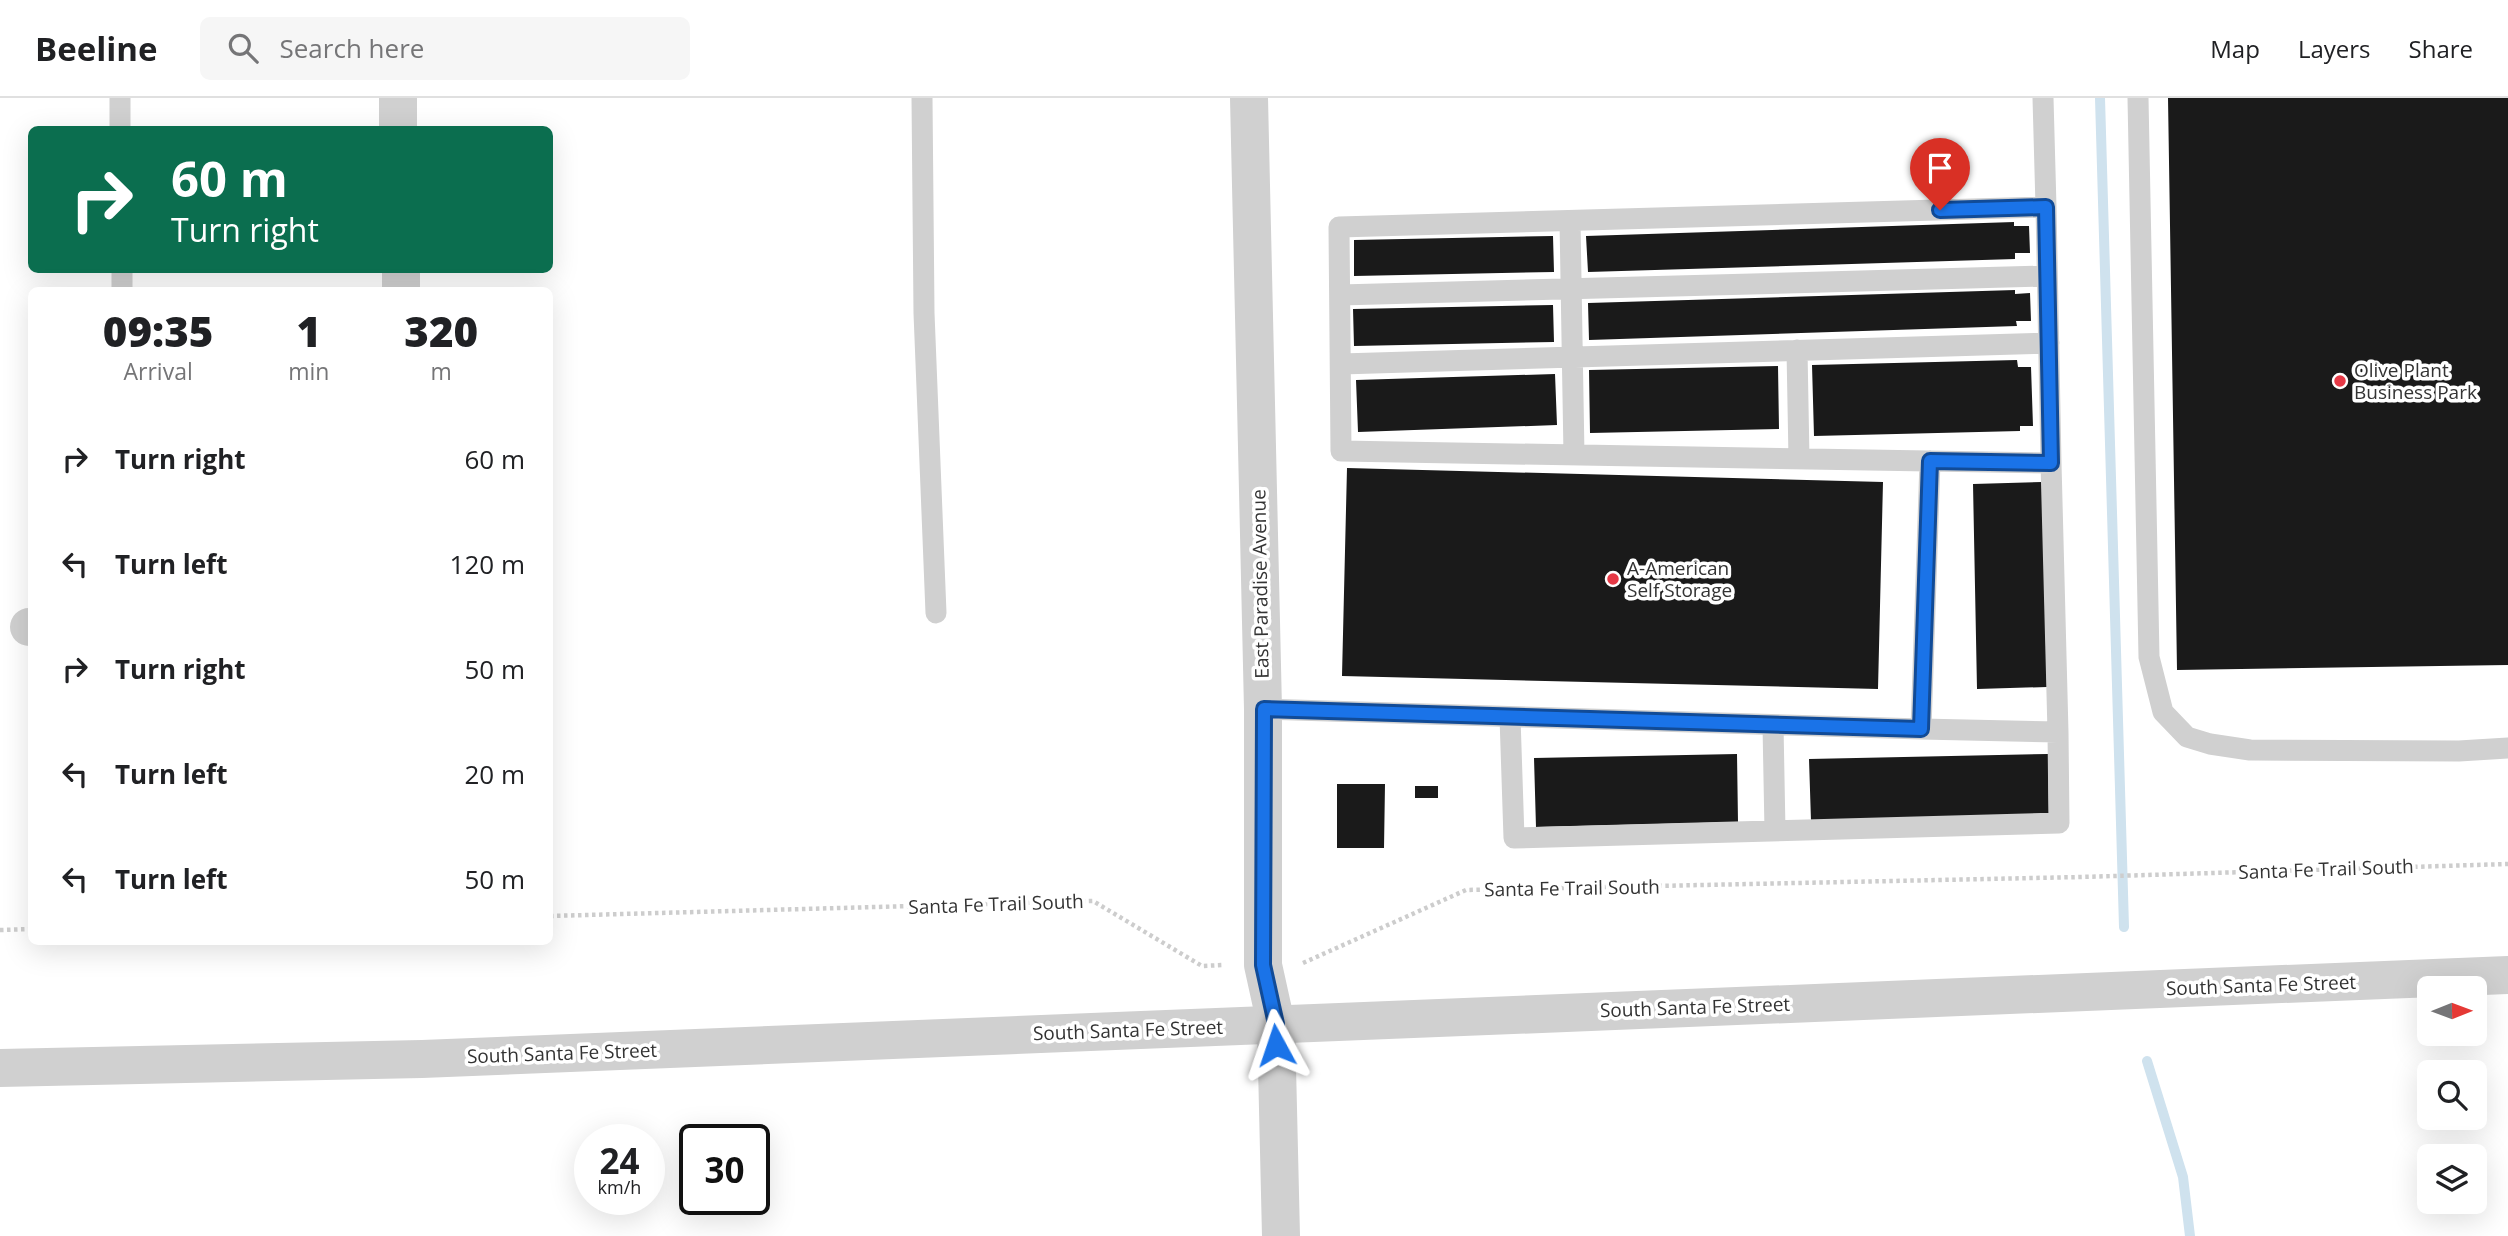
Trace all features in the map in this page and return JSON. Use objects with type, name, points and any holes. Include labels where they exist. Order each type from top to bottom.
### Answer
[{"type":"street","points":[[398,98],[398,126]]},
{"type":"street","name":"East Paradise Avenue","points":[[1249,98],[1264,709],[1263,965],[1276,1024],[1282,1236]]},
{"type":"street","name":"South Santa Fe Street","points":[[0,1068],[422,1059],[2508,975]]},
{"type":"lane","points":[[120,98],[120,126]]},
{"type":"lane","points":[[922,98],[924,313],[936,613]]},
{"type":"lane","points":[[1510,717],[1514,838],[2059,823],[2043,98]]},
{"type":"lane","points":[[2138,98],[2149,657],[2163,712],[2187,737],[2250,750],[2459,751],[2508,748]]},
{"type":"lane","points":[[2046,207],[1339,227],[1341,451],[2051,463]]},
{"type":"lane","points":[[1570,221],[1574,455]]},
{"type":"lane","points":[[1340,295],[2048,276]]},
{"type":"lane","points":[[1341,364],[2049,342]]},
{"type":"lane","points":[[1797,350],[1799,459]]},
{"type":"lane","points":[[1921,729],[1930,461]]},
{"type":"lane","points":[[1264,709],[2058,732]]},
{"type":"lane","points":[[1773,725],[1775,831]]},
{"type":"path","name":"Santa Fe Trail South","points":[[553,916],[1093,901],[1202,966],[1301,964],[1466,890],[2081,877],[2508,864]]},
{"type":"path","points":[[0,930],[28,929]]},
{"type":"building","name":"Olive Plant Business Park","points":[[2168,98],[2508,98],[2508,665],[2177,670]]},
{"type":"building","points":[[2014,222],[2014,226],[2029,226],[2030,253],[2015,253],[2015,259],[1588,272],[1586,236]]},
{"type":"building","points":[[1553,236],[1554,272],[1354,276],[1354,240]]},
{"type":"building","points":[[2015,290],[2015,294],[2030,293],[2031,321],[2016,321],[2017,326],[1589,340],[1588,303]]},
{"type":"building","points":[[1553,305],[1554,342],[1354,346],[1353,309]]},
{"type":"building","points":[[2017,360],[2018,367],[2031,367],[2033,426],[2020,426],[2020,431],[1814,436],[1812,365]]},
{"type":"building","points":[[1778,366],[1779,429],[1590,433],[1589,370]]},
{"type":"building","points":[[1555,374],[1557,425],[1358,432],[1356,380]]},
{"type":"building","name":"A-American Self Storage","points":[[1347,468],[1883,482],[1878,689],[1342,676]]},
{"type":"building","points":[[2042,482],[2047,687],[1977,689],[1973,484]]},
{"type":"building","points":[[1737,754],[1738,822],[1536,827],[1534,758]]},
{"type":"building","points":[[2048,754],[2049,816],[1811,821],[1809,759]]},
{"type":"building","points":[[1337,784],[1385,784],[1384,848],[1337,848]]},
{"type":"building","points":[[1415,786],[1438,786],[1438,798],[1415,798]]},
{"type":"waterway","points":[[2100,98],[2124,927]]},
{"type":"waterway","points":[[2147,1061],[2183,1177],[2190,1236]]},
{"type":"place","name":"Olive Plant Business Park","points":[[2340,381]]},
{"type":"place","name":"A-American Self Storage","points":[[1613,579]]},
{"type":"route","points":[[1276,1045],[1276,1024],[1263,965],[1264,709],[1921,729],[1930,461],[2051,463],[2046,207],[1940,210]]}]
